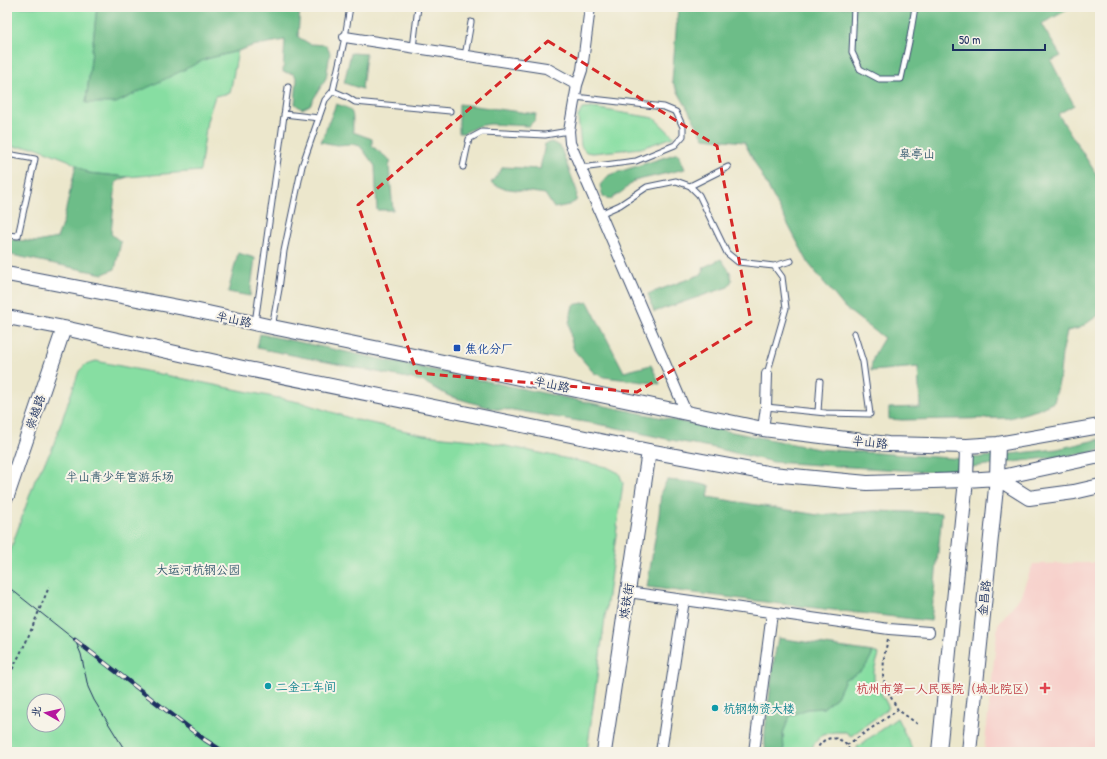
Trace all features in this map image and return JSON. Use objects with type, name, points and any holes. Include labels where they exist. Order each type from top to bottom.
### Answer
[{"type":"main road","name":"半山路","points":[[7,274],[430,359],[763,429],[888,444],[967,446],[998,444],[1100,426]]},
{"type":"main road","points":[[7,317],[64,328],[243,368],[650,451],[772,474],[867,483],[966,480],[997,478],[1100,456]]},
{"type":"main road","name":"崇越路","points":[[7,496],[64,328]]},
{"type":"main road","name":"金昌路","points":[[969,752],[997,478],[998,444]]},
{"type":"main road","points":[[939,752],[966,480],[967,446]]},
{"type":"main road","name":"炼铁街","points":[[604,752],[650,451]]},
{"type":"main road","points":[[997,478],[1029,498],[1074,492],[1100,486]]},
{"type":"street","points":[[590,7],[582,70],[575,96],[570,131],[570,144],[686,412]]},
{"type":"street","points":[[345,37],[546,68],[577,85]]},
{"type":"street","points":[[763,429],[766,407],[767,374]]},
{"type":"street","points":[[628,592],[889,629],[929,632]]},
{"type":"street","points":[[661,752],[684,600]]},
{"type":"street","points":[[754,752],[772,613]]},
{"type":"lane","points":[[272,328],[284,251],[302,166],[325,100],[333,91],[350,7]]},
{"type":"lane","points":[[413,48],[418,7]]},
{"type":"lane","points":[[854,7],[852,52],[860,69],[879,79],[901,79],[915,7]]},
{"type":"lane","points":[[465,56],[471,22]]},
{"type":"lane","points":[[255,324],[288,87]]},
{"type":"lane","points":[[333,91],[355,102],[450,111]]},
{"type":"lane","points":[[575,96],[664,107],[676,112],[683,127],[682,136],[674,144],[636,161],[581,168]]},
{"type":"lane","points":[[284,114],[319,118]]},
{"type":"lane","points":[[463,167],[469,139],[482,132],[545,135],[570,131]]},
{"type":"lane","points":[[7,154],[35,159],[18,236],[7,235]]},
{"type":"lane","points":[[690,186],[728,167]]},
{"type":"lane","points":[[600,214],[620,205],[647,187],[676,181],[690,186],[699,195],[727,253],[738,262],[774,266],[791,261]]},
{"type":"lane","points":[[767,374],[786,308],[782,278],[774,266]]},
{"type":"lane","points":[[766,407],[818,412],[870,414],[863,362],[854,333]]},
{"type":"lane","points":[[818,412],[820,381]]},
{"type":"path","points":[[7,680],[26,642],[49,587]]},
{"type":"path","points":[[889,629],[884,658],[883,678],[888,692],[898,710],[919,725]]},
{"type":"path","points":[[847,745],[898,710]]},
{"type":"path","points":[[816,752],[821,744],[831,738],[843,741],[847,745],[850,752]]},
{"type":"highlighted area","points":[[548,41],[717,146],[751,322],[637,392],[417,373],[358,205]]},
{"type":"shaded area","name":"杭州市第一人民医院（城北院区）","points":[[1100,558],[1100,752],[984,752],[998,624],[1020,597],[1033,564],[1092,563]]},
{"type":"green space","points":[[7,7],[97,7],[86,103],[206,59],[238,51],[230,93],[215,96],[207,121],[200,171],[127,177],[88,173],[68,160],[35,147],[7,147]]},
{"type":"green space","points":[[97,7],[300,7],[298,37],[310,44],[326,45],[330,53],[326,78],[310,105],[302,109],[295,104],[297,79],[294,74],[283,72],[285,40],[252,46],[206,59],[116,103],[86,103]]},
{"type":"green space","name":"皋亭山","points":[[678,7],[1073,7],[1041,24],[1061,56],[1051,61],[1074,105],[1058,114],[1100,180],[1100,314],[1080,328],[1067,331],[1062,354],[1059,382],[1054,402],[1037,410],[1009,418],[889,419],[889,408],[920,407],[918,367],[871,371],[872,361],[884,338],[845,308],[809,264],[744,142],[704,138],[672,81]]},
{"type":"green space","points":[[351,53],[366,54],[362,89],[344,83]]},
{"type":"green space","points":[[336,104],[347,108],[352,113],[353,132],[372,139],[372,146],[391,161],[389,166],[393,210],[377,210],[375,166],[360,146],[351,144],[337,145],[321,142]]},
{"type":"green space","points":[[459,104],[536,114],[535,120],[529,126],[490,124],[478,126],[464,133],[459,133]]},
{"type":"green space","points":[[593,108],[654,118],[674,137],[641,148],[593,153],[586,152],[581,146],[578,117],[582,109]]},
{"type":"green space","points":[[551,142],[560,146],[577,191],[576,201],[569,205],[554,208],[545,194],[502,188],[491,183],[503,167],[540,169],[545,144]]},
{"type":"green space","points":[[678,153],[685,169],[634,181],[611,199],[603,197],[600,185],[609,175]]},
{"type":"green space","points":[[76,165],[88,173],[127,177],[116,182],[111,234],[121,242],[115,269],[103,274],[7,254],[7,239],[37,242],[57,238],[63,222]]},
{"type":"green space","points":[[238,253],[255,258],[250,296],[228,292]]},
{"type":"green space","points":[[721,259],[730,272],[732,280],[728,287],[654,312],[648,294],[702,274],[704,267]]},
{"type":"green space","points":[[588,302],[624,372],[651,365],[660,384],[604,377],[594,373],[574,350],[569,323],[573,305]]},
{"type":"green space","points":[[260,334],[818,449],[964,459],[1057,449],[1100,439],[1100,450],[1089,453],[929,472],[773,462],[710,447],[608,426],[513,410],[494,409],[449,396],[422,381],[257,348]]},
{"type":"green space","name":"大运河杭钢公园","points":[[96,361],[303,403],[353,419],[424,435],[482,441],[607,467],[619,473],[623,483],[587,752],[7,752],[7,560],[35,480],[52,449],[79,371],[86,364]]},
{"type":"green space","points":[[667,480],[691,482],[710,486],[708,497],[818,515],[874,511],[942,513],[931,621],[647,587],[659,515],[661,492]]},
{"type":"green space","points":[[778,638],[873,652],[868,663],[863,669],[845,679],[837,697],[823,708],[807,709],[790,716],[783,733],[784,752],[766,752],[765,730],[773,664]]},
{"type":"green space","points":[[873,652],[879,654],[874,671],[874,680],[889,708],[851,736],[846,732],[823,734],[813,745],[812,752],[784,752],[783,733],[790,716],[807,709],[823,708],[837,697],[845,679],[863,669],[868,663]]},
{"type":"green space","points":[[897,718],[914,752],[858,752],[857,747]]},
{"type":"tram line","points":[[7,586],[75,640],[81,654],[88,687],[94,700],[126,752]]},
{"type":"railway","points":[[75,640],[205,740],[224,752]]},
{"type":"place","name":"焦化分厂","points":[[457,348]]},
{"type":"place","name":"二金工车间","points":[[268,686]]},
{"type":"place","name":"杭州市第一人民医院（城北院区）","points":[[1045,688]]},
{"type":"place","name":"杭钢物资大楼","points":[[715,708]]},
{"type":"park label","name":"半山青少年宫游乐场","points":[[120,476]]}]
